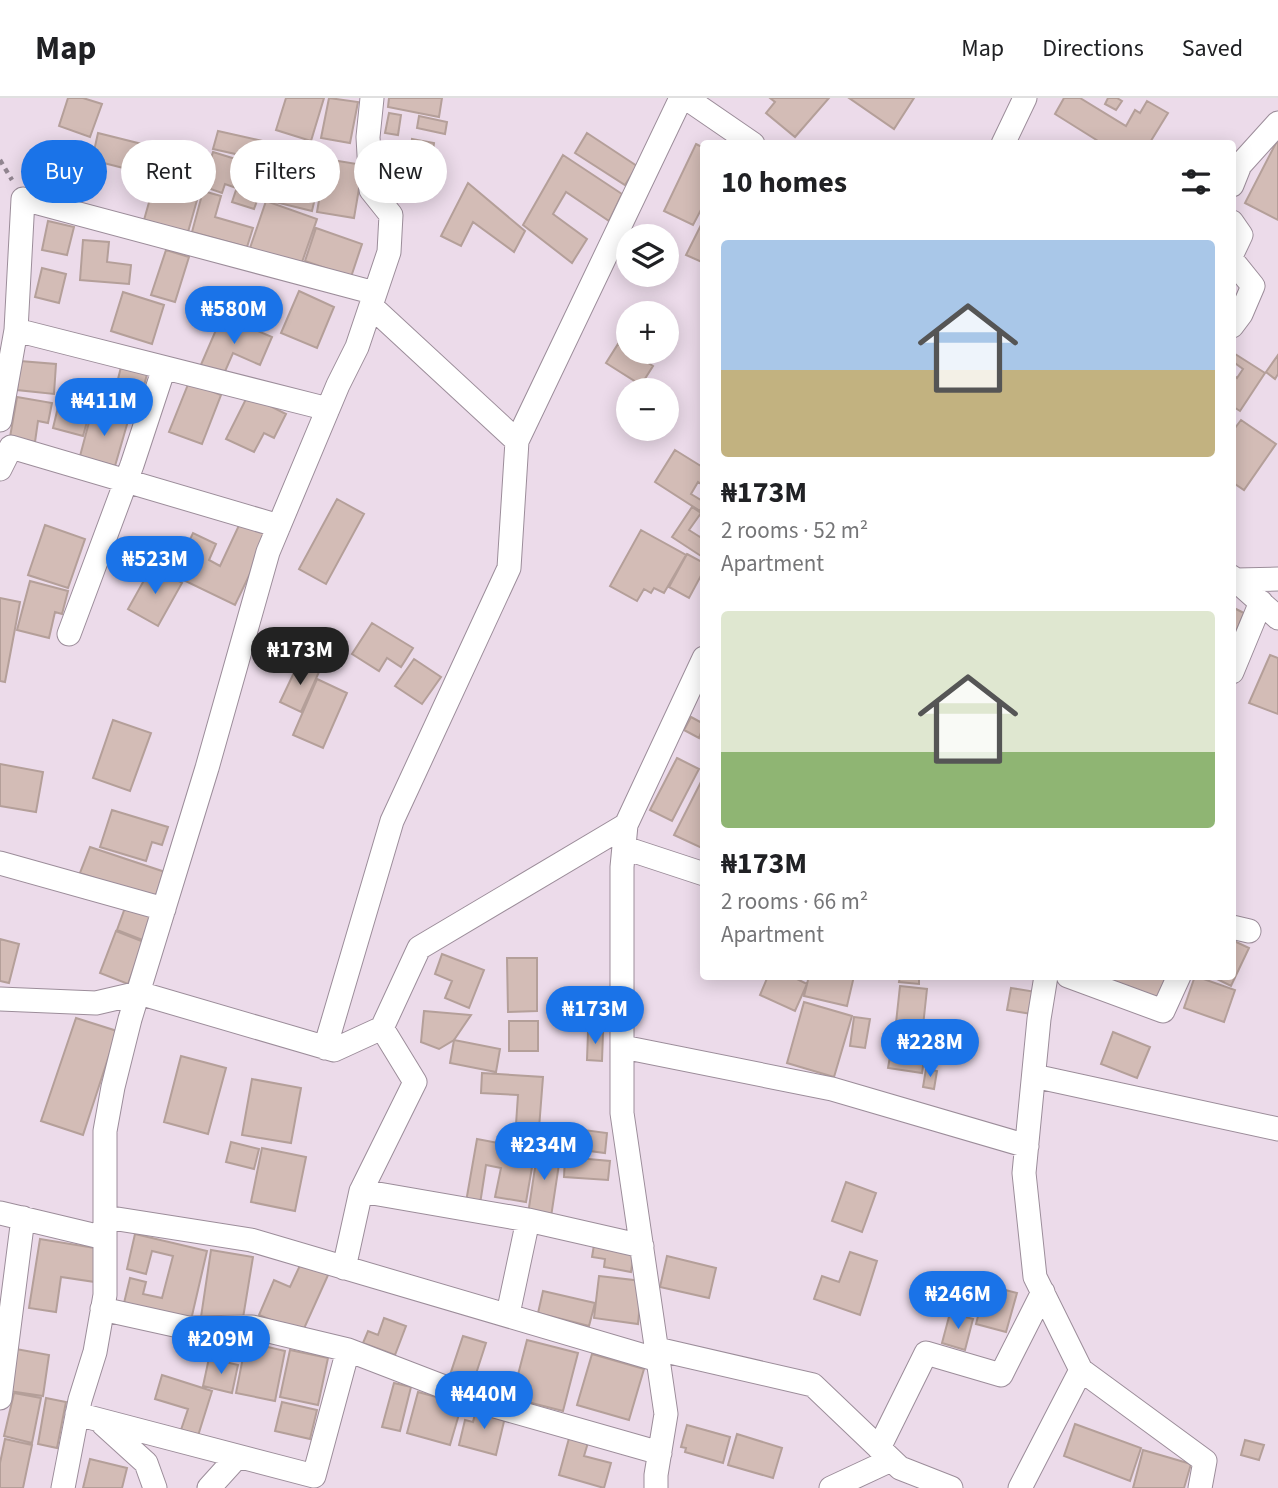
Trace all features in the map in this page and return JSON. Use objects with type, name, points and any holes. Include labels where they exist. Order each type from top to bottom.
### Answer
[{"type":"street","points":[[63,1488],[88,1417],[94,1352],[105,1295],[105,1131],[130,1019],[268,552],[357,347],[389,252],[391,215],[371,190],[368,137],[372,98]]},
{"type":"street","points":[[325,1048],[391,821],[509,568],[517,441],[681,98]]},
{"type":"street","points":[[686,98],[747,140]]},
{"type":"street","points":[[1005,140],[1025,98]]},
{"type":"street","points":[[1236,174],[1240,165],[1278,123]]},
{"type":"street","points":[[0,420],[16,330],[23,199],[373,299],[517,441]]},
{"type":"street","points":[[1236,228],[1241,235],[1236,246]]},
{"type":"street","points":[[1236,265],[1253,286],[1236,321]]},
{"type":"street","points":[[16,330],[328,410]]},
{"type":"street","points":[[69,634],[126,481],[164,368]]},
{"type":"street","points":[[0,469],[5,445],[279,526]]},
{"type":"street","points":[[1236,578],[1278,579]]},
{"type":"street","points":[[1236,580],[1269,610],[1236,665]]},
{"type":"street","points":[[656,1488],[666,1414],[622,1113],[622,867],[626,837],[694,705],[700,677]]},
{"type":"street","points":[[626,837],[700,872]]},
{"type":"street","points":[[0,999],[96,1003],[139,993],[334,1050],[382,1028],[419,948],[626,837]]},
{"type":"street","points":[[0,863],[164,909]]},
{"type":"street","points":[[1045,980],[1024,1174],[1035,1277],[1081,1370],[1205,1461],[1200,1488]]},
{"type":"street","points":[[1079,980],[1163,1011],[1177,980]]},
{"type":"street","points":[[344,1268],[361,1191],[415,1082],[382,1028]]},
{"type":"street","points":[[623,1047],[832,1089],[1027,1146]]},
{"type":"street","points":[[1034,1076],[1278,1129]]},
{"type":"street","points":[[361,1191],[528,1220],[642,1246]]},
{"type":"street","points":[[0,1213],[105,1228],[251,1240],[657,1354],[813,1385],[900,1468],[951,1488]]},
{"type":"street","points":[[0,1398],[23,1218]]},
{"type":"street","points":[[508,1314],[528,1220]]},
{"type":"street","points":[[831,1488],[885,1454],[926,1353],[1001,1375],[1043,1292]]},
{"type":"street","points":[[102,1309],[188,1328],[252,1327],[348,1350],[491,1405],[660,1453]]},
{"type":"street","points":[[88,1417],[314,1476],[348,1350]]},
{"type":"street","points":[[1020,1488],[1081,1370]]},
{"type":"street","points":[[88,1417],[146,1463],[155,1488]]},
{"type":"street","points":[[209,1488],[237,1457]]},
{"type":"building","points":[[68,98],[83,98],[102,104],[90,137],[59,126]]},
{"type":"building","points":[[286,98],[324,98],[311,140],[276,130]]},
{"type":"building","points":[[329,98],[358,102],[350,143],[321,138]]},
{"type":"building","points":[[389,98],[442,98],[439,117],[388,107]]},
{"type":"building","points":[[770,98],[829,98],[795,137],[766,113],[775,102]]},
{"type":"building","points":[[849,98],[914,98],[894,129]]},
{"type":"building","points":[[1064,98],[1080,98],[1126,126],[1135,110],[1140,113],[1147,101],[1168,113],[1151,140],[1097,140],[1055,114]]},
{"type":"building","points":[[1108,98],[1122,101],[1116,110],[1105,104]]},
{"type":"building","points":[[389,113],[401,115],[398,135],[385,133]]},
{"type":"building","points":[[419,116],[447,122],[445,134],[417,128]]},
{"type":"building","points":[[218,131],[258,140],[230,140],[230,153],[216,150]]},
{"type":"building","points":[[98,133],[126,140],[121,140],[121,167],[107,164],[107,140],[96,140]]},
{"type":"building","points":[[587,133],[637,166],[625,185],[575,153]]},
{"type":"building","points":[[1278,142],[1278,220],[1245,203]]},
{"type":"building","points":[[696,144],[700,146],[700,212],[693,225],[664,211]]},
{"type":"building","points":[[216,153],[230,157],[230,186],[225,184],[222,193],[216,191]]},
{"type":"building","points":[[563,155],[622,194],[609,221],[566,192],[553,214],[587,239],[572,263],[523,225]]},
{"type":"building","points":[[340,161],[354,164],[354,203],[357,203],[354,218],[317,212],[319,203],[340,203]]},
{"type":"building","points":[[468,183],[525,231],[514,252],[473,222],[461,246],[441,236]]},
{"type":"building","points":[[216,195],[221,196],[215,217],[253,228],[247,247],[192,232],[200,203],[216,203]]},
{"type":"building","points":[[149,203],[196,203],[188,232],[144,220]]},
{"type":"building","points":[[235,203],[256,203],[254,209]]},
{"type":"building","points":[[265,203],[317,219],[300,268],[249,251]]},
{"type":"building","points":[[279,203],[314,203],[312,211]]},
{"type":"building","points":[[48,221],[74,227],[67,255],[42,250]]},
{"type":"building","points":[[700,227],[700,261],[686,255]]},
{"type":"building","points":[[316,228],[362,244],[351,277],[305,261]]},
{"type":"building","points":[[83,240],[109,242],[107,262],[131,265],[129,284],[80,280]]},
{"type":"building","points":[[166,250],[189,257],[175,302],[151,295]]},
{"type":"building","points":[[42,268],[66,274],[59,303],[35,297]]},
{"type":"building","points":[[299,291],[334,307],[317,348],[281,333]]},
{"type":"building","points":[[123,292],[164,305],[152,344],[111,331]]},
{"type":"building","points":[[222,316],[272,337],[260,365],[233,353],[223,376],[200,367]]},
{"type":"building","points":[[616,347],[616,364],[653,366],[645,378],[630,378],[606,363]]},
{"type":"building","points":[[1236,355],[1265,373],[1240,411],[1236,408],[1236,377],[1243,369],[1236,364]]},
{"type":"building","points":[[1278,355],[1278,374],[1275,379],[1266,372]]},
{"type":"building","points":[[20,361],[56,364],[54,394],[17,390]]},
{"type":"building","points":[[121,367],[147,374],[142,394],[116,387]]},
{"type":"building","points":[[189,382],[221,395],[202,444],[169,432]]},
{"type":"building","points":[[248,395],[286,414],[274,438],[264,433],[254,452],[226,439]]},
{"type":"building","points":[[17,397],[52,403],[48,423],[38,421],[35,442],[10,437]]},
{"type":"building","points":[[59,403],[90,411],[83,436],[53,428]]},
{"type":"building","points":[[92,411],[128,421],[115,466],[80,456]]},
{"type":"building","points":[[1241,420],[1276,444],[1244,490],[1236,485],[1236,427]]},
{"type":"building","points":[[675,450],[700,466],[700,483],[698,482],[691,494],[700,500],[700,511],[655,482]]},
{"type":"building","points":[[337,499],[364,514],[326,584],[299,569]]},
{"type":"building","points":[[692,507],[700,512],[689,530],[700,537],[700,555],[672,537]]},
{"type":"building","points":[[241,521],[269,534],[235,605],[173,575],[193,533],[216,544],[209,560],[220,566]]},
{"type":"building","points":[[45,525],[85,539],[68,588],[28,575]]},
{"type":"building","points":[[641,530],[686,555],[664,593],[654,588],[651,593],[644,589],[637,601],[610,586]]},
{"type":"building","points":[[687,554],[700,561],[700,577],[689,598],[669,587]]},
{"type":"building","points":[[152,566],[182,583],[158,626],[128,609]]},
{"type":"building","points":[[30,581],[68,591],[62,614],[55,612],[49,638],[17,630]]},
{"type":"building","points":[[0,598],[20,602],[5,682],[0,681]]},
{"type":"building","points":[[1236,609],[1244,613],[1236,632]]},
{"type":"building","points":[[372,623],[413,648],[401,667],[387,658],[379,671],[352,654]]},
{"type":"building","points":[[1270,655],[1278,658],[1278,714],[1249,703]]},
{"type":"building","points":[[414,659],[441,677],[422,704],[395,686]]},
{"type":"building","points":[[299,662],[319,672],[301,712],[280,702]]},
{"type":"building","points":[[317,679],[347,693],[323,748],[293,735]]},
{"type":"building","points":[[691,717],[700,722],[699,738],[684,730]]},
{"type":"building","points":[[113,720],[151,733],[130,791],[93,778]]},
{"type":"building","points":[[677,758],[699,769],[672,821],[650,810]]},
{"type":"building","points":[[0,764],[43,772],[36,812],[0,806]]},
{"type":"building","points":[[700,784],[700,847],[674,835]]},
{"type":"building","points":[[112,810],[168,827],[162,845],[152,842],[146,861],[100,847]]},
{"type":"building","points":[[90,847],[168,873],[159,900],[80,873]]},
{"type":"building","points":[[126,905],[154,915],[145,941],[117,930]]},
{"type":"building","points":[[116,931],[144,942],[128,984],[100,973]]},
{"type":"building","points":[[0,939],[19,944],[9,983],[0,981]]},
{"type":"building","points":[[1236,942],[1249,948],[1236,975]]},
{"type":"building","points":[[442,954],[484,970],[469,1008],[445,998],[452,981],[435,974]]},
{"type":"building","points":[[507,958],[537,958],[537,1011],[508,1012]]},
{"type":"building","points":[[766,980],[799,980],[807,984],[795,1011],[760,995]]},
{"type":"building","points":[[808,980],[853,980],[847,1006],[804,996]]},
{"type":"building","points":[[919,980],[919,984],[899,982]]},
{"type":"building","points":[[1108,980],[1172,980],[1165,1000]]},
{"type":"building","points":[[1194,980],[1206,980],[1235,990],[1224,1022],[1184,1008]]},
{"type":"building","points":[[1219,980],[1234,980],[1231,986]]},
{"type":"building","points":[[900,986],[927,989],[923,1026],[896,1023]]},
{"type":"building","points":[[1011,988],[1036,992],[1032,1014],[1007,1010]]},
{"type":"building","points":[[804,1002],[852,1016],[834,1077],[787,1063]]},
{"type":"building","points":[[424,1011],[471,1015],[454,1040],[439,1049],[421,1042]]},
{"type":"building","points":[[854,1017],[870,1019],[865,1048],[850,1046]]},
{"type":"building","points":[[76,1018],[117,1031],[83,1135],[41,1121]]},
{"type":"building","points":[[509,1021],[538,1021],[538,1051],[509,1051]]},
{"type":"building","points":[[588,1032],[603,1033],[602,1061],[587,1060]]},
{"type":"building","points":[[1113,1032],[1150,1047],[1137,1078],[1101,1064]]},
{"type":"building","points":[[894,1034],[927,1040],[922,1073],[888,1068]]},
{"type":"building","points":[[454,1040],[500,1049],[496,1072],[450,1063]]},
{"type":"building","points":[[181,1056],[226,1068],[208,1134],[164,1122]]},
{"type":"building","points":[[926,1069],[937,1071],[934,1089],[923,1087]]},
{"type":"building","points":[[482,1073],[543,1077],[538,1141],[515,1139],[518,1095],[481,1093]]},
{"type":"building","points":[[252,1079],[301,1088],[291,1143],[242,1135]]},
{"type":"building","points":[[546,1125],[607,1133],[605,1153],[544,1145]]},
{"type":"building","points":[[477,1139],[535,1150],[526,1202],[495,1197],[501,1168],[486,1165],[480,1204],[466,1202]]},
{"type":"building","points":[[231,1142],[259,1149],[254,1169],[226,1162]]},
{"type":"building","points":[[262,1148],[306,1157],[295,1211],[251,1202]]},
{"type":"building","points":[[538,1148],[561,1151],[551,1217],[528,1214]]},
{"type":"building","points":[[565,1157],[610,1161],[608,1180],[564,1177]]},
{"type":"building","points":[[846,1182],[876,1193],[862,1232],[832,1221]]},
{"type":"building","points":[[135,1234],[207,1251],[191,1320],[124,1303],[130,1278],[146,1282],[143,1294],[162,1298],[173,1256],[152,1251],[146,1274],[127,1269]]},
{"type":"building","points":[[40,1239],[101,1249],[95,1282],[61,1277],[56,1312],[29,1308]]},
{"type":"building","points":[[594,1245],[634,1253],[631,1272],[604,1267],[605,1259],[592,1257]]},
{"type":"building","points":[[211,1250],[253,1257],[242,1324],[201,1317]]},
{"type":"building","points":[[850,1252],[877,1261],[860,1315],[814,1299],[822,1276],[839,1282]]},
{"type":"building","points":[[667,1256],[716,1268],[709,1298],[660,1287]]},
{"type":"building","points":[[302,1261],[329,1273],[302,1333],[259,1315],[274,1280],[290,1287]]},
{"type":"building","points":[[599,1276],[642,1281],[638,1324],[594,1318]]},
{"type":"building","points":[[986,1285],[1017,1293],[1006,1332],[976,1324]]},
{"type":"building","points":[[543,1291],[595,1303],[589,1326],[538,1313]]},
{"type":"building","points":[[950,1313],[973,1319],[965,1350],[942,1343]]},
{"type":"building","points":[[384,1318],[406,1326],[395,1355],[363,1343],[368,1331],[378,1335]]},
{"type":"building","points":[[463,1336],[486,1343],[473,1383],[450,1375]]},
{"type":"building","points":[[527,1340],[578,1353],[563,1411],[512,1398]]},
{"type":"building","points":[[246,1342],[285,1351],[275,1401],[236,1393]]},
{"type":"building","points":[[16,1349],[49,1355],[43,1396],[9,1391]]},
{"type":"building","points":[[290,1350],[328,1358],[318,1405],[280,1397]]},
{"type":"building","points":[[592,1354],[644,1369],[629,1420],[577,1405]]},
{"type":"building","points":[[209,1358],[238,1365],[232,1393],[203,1386]]},
{"type":"building","points":[[162,1375],[212,1391],[197,1439],[180,1433],[188,1409],[155,1399]]},
{"type":"building","points":[[484,1375],[500,1379],[497,1392],[480,1387]]},
{"type":"building","points":[[394,1383],[411,1387],[400,1431],[382,1427]]},
{"type":"building","points":[[418,1392],[462,1404],[450,1445],[407,1433]]},
{"type":"building","points":[[14,1393],[41,1398],[32,1443],[4,1436]]},
{"type":"building","points":[[46,1398],[66,1402],[57,1448],[38,1444]]},
{"type":"building","points":[[282,1402],[317,1410],[310,1439],[275,1431]]},
{"type":"building","points":[[477,1406],[506,1413],[496,1455],[459,1445],[465,1420],[473,1422]]},
{"type":"building","points":[[1075,1424],[1141,1448],[1130,1481],[1064,1456]]},
{"type":"building","points":[[687,1425],[730,1437],[723,1463],[685,1452],[686,1448],[681,1447]]},
{"type":"building","points":[[571,1431],[590,1436],[584,1456],[611,1463],[604,1488],[559,1475]]},
{"type":"building","points":[[737,1434],[782,1448],[773,1478],[728,1465]]},
{"type":"building","points":[[5,1439],[32,1445],[23,1488],[0,1488],[0,1463]]},
{"type":"building","points":[[1245,1440],[1264,1445],[1259,1460],[1241,1455]]},
{"type":"building","points":[[1143,1450],[1191,1464],[1184,1488],[1133,1488]]},
{"type":"building","points":[[90,1459],[127,1468],[122,1488],[83,1488]]}]
